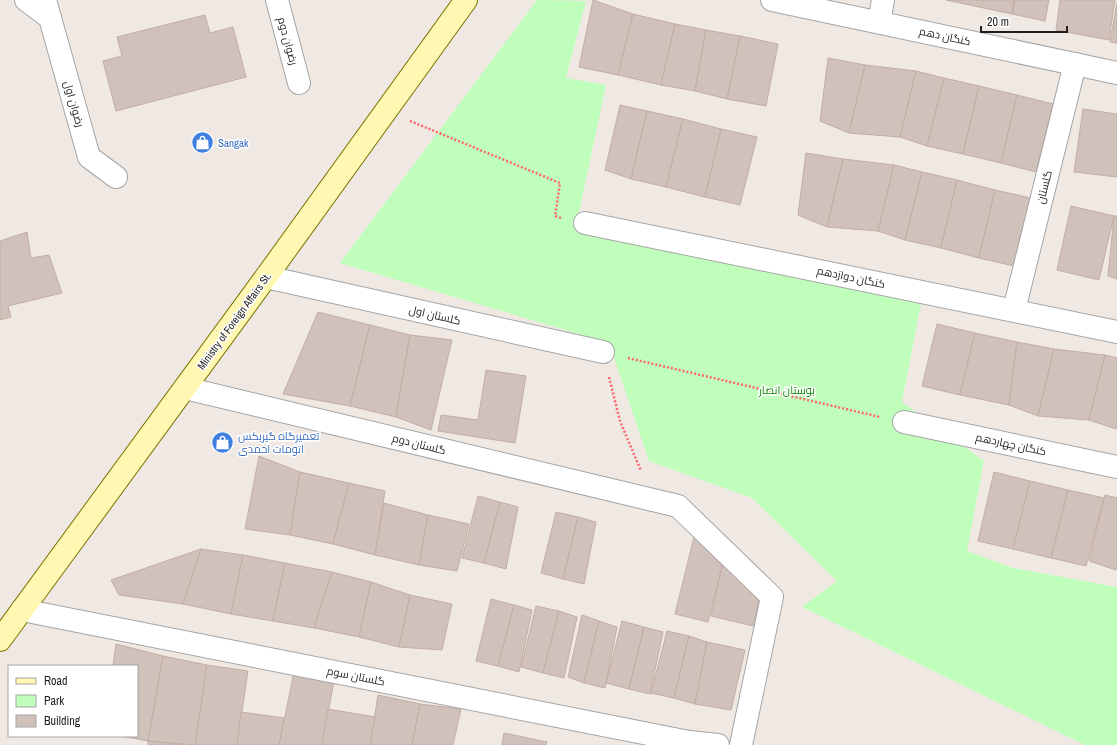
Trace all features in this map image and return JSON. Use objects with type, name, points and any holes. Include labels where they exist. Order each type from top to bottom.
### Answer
[{"type":"main road","name":"Ministry of Foreign Affairs St.","points":[[0,640],[266,277],[466,0]]},
{"type":"street","name":"رضوان اول","points":[[26,0],[47,9],[89,157],[116,177]]},
{"type":"street","name":"رضوان دوم","points":[[277,0],[299,83]]},
{"type":"street","name":"کنگان دهم","points":[[772,0],[1117,73]]},
{"type":"street","points":[[879,22],[883,0]]},
{"type":"street","name":"گلستان","points":[[1014,310],[1075,64]]},
{"type":"street","name":"کنگان دوازدهم","points":[[585,223],[1117,332]]},
{"type":"street","name":"گلستان اول","points":[[266,277],[603,352]]},
{"type":"street","name":"گلستان دوم","points":[[185,388],[678,506],[772,597],[741,745]]},
{"type":"street","name":"کنگان چهاردهم","points":[[904,422],[1117,467]]},
{"type":"street","name":"گلستان سوم","points":[[22,610],[689,743],[718,745]]},
{"type":"path","points":[[386,111],[560,183],[555,216],[585,223]]},
{"type":"path","points":[[654,501],[620,421],[603,352],[904,422]]},
{"type":"green space","name":"بوستان انصار","points":[[537,0],[586,1],[566,78],[606,85],[576,227],[921,304],[902,402],[984,461],[967,551],[1013,568],[1117,587],[1117,745],[1085,745],[802,607],[837,581],[752,498],[649,461],[609,343],[340,263]]},
{"type":"building","points":[[593,0],[633,14],[618,75],[579,67]]},
{"type":"building","points":[[946,0],[1014,0],[1012,14]]},
{"type":"building","points":[[1015,0],[1049,0],[1045,21],[1012,14]]},
{"type":"building","points":[[1060,0],[1115,0],[1109,40],[1056,30]]},
{"type":"building","points":[[1117,3],[1117,43],[1110,42]]},
{"type":"building","points":[[633,14],[675,24],[661,85],[618,75]]},
{"type":"building","points":[[205,15],[210,33],[233,27],[246,77],[116,111],[103,61],[122,56],[117,37]]},
{"type":"building","points":[[675,24],[706,30],[695,91],[661,85]]},
{"type":"building","points":[[706,30],[740,36],[727,99],[695,91]]},
{"type":"building","points":[[740,36],[778,44],[766,106],[727,99]]},
{"type":"building","points":[[828,58],[865,65],[849,133],[820,121]]},
{"type":"building","points":[[865,65],[916,71],[900,137],[849,133]]},
{"type":"building","points":[[916,71],[944,78],[927,146],[900,137]]},
{"type":"building","points":[[944,78],[979,86],[963,154],[927,146]]},
{"type":"building","points":[[979,86],[1017,95],[1001,163],[963,154]]},
{"type":"building","points":[[1017,95],[1053,104],[1036,172],[1001,163]]},
{"type":"building","points":[[620,105],[647,111],[631,179],[605,170]]},
{"type":"building","points":[[1083,109],[1117,114],[1117,177],[1074,172]]},
{"type":"building","points":[[647,111],[683,119],[666,187],[631,179]]},
{"type":"building","points":[[683,119],[721,129],[705,197],[666,187]]},
{"type":"building","points":[[721,129],[757,137],[740,205],[705,197]]},
{"type":"building","points":[[806,153],[843,159],[827,227],[798,215]]},
{"type":"building","points":[[843,159],[894,165],[878,231],[827,227]]},
{"type":"building","points":[[894,165],[922,172],[905,240],[878,231]]},
{"type":"building","points":[[922,172],[957,180],[941,248],[905,240]]},
{"type":"building","points":[[957,180],[995,190],[979,258],[941,248]]},
{"type":"building","points":[[995,190],[1031,198],[1014,266],[979,258]]},
{"type":"building","points":[[1071,206],[1114,216],[1099,280],[1057,270]]},
{"type":"building","points":[[1114,216],[1117,216],[1117,279],[1108,276]]},
{"type":"building","points":[[27,232],[31,258],[49,255],[62,293],[8,306],[11,317],[0,320],[0,241]]},
{"type":"building","points":[[318,312],[370,325],[350,406],[283,394]]},
{"type":"building","points":[[937,324],[975,333],[960,395],[922,386]]},
{"type":"building","points":[[370,325],[410,335],[396,417],[350,406]]},
{"type":"building","points":[[975,333],[1017,342],[1009,405],[960,395]]},
{"type":"building","points":[[410,335],[452,340],[431,430],[396,417]]},
{"type":"building","points":[[1017,342],[1054,349],[1038,416],[1009,405]]},
{"type":"building","points":[[1054,349],[1105,355],[1089,420],[1038,416]]},
{"type":"building","points":[[1105,355],[1117,358],[1116,429],[1089,420]]},
{"type":"building","points":[[486,370],[526,376],[515,443],[438,431],[441,415],[478,420]]},
{"type":"building","points":[[259,456],[300,472],[290,535],[245,529]]},
{"type":"building","points":[[300,472],[349,483],[333,544],[290,535]]},
{"type":"building","points":[[994,472],[1030,481],[1013,549],[978,541]]},
{"type":"building","points":[[1030,481],[1068,490],[1051,558],[1013,549]]},
{"type":"building","points":[[349,483],[385,491],[375,555],[333,544]]},
{"type":"building","points":[[1068,490],[1104,498],[1086,566],[1051,558]]},
{"type":"building","points":[[1105,495],[1117,498],[1116,570],[1089,561]]},
{"type":"building","points":[[478,496],[500,502],[484,563],[462,558]]},
{"type":"building","points":[[500,502],[518,507],[506,569],[484,563]]},
{"type":"building","points":[[384,503],[428,515],[419,565],[375,555]]},
{"type":"building","points":[[556,512],[578,517],[563,579],[541,573]]},
{"type":"building","points":[[428,515],[469,524],[457,571],[419,565]]},
{"type":"building","points":[[578,517],[596,522],[584,584],[563,579]]},
{"type":"building","points":[[694,537],[723,562],[708,622],[675,614]]},
{"type":"building","points":[[201,549],[243,555],[231,614],[183,604]]},
{"type":"building","points":[[201,549],[183,604],[119,595],[111,580]]},
{"type":"building","points":[[243,555],[285,563],[273,621],[231,614]]},
{"type":"building","points":[[723,562],[759,599],[753,626],[711,616]]},
{"type":"building","points":[[285,563],[332,572],[314,628],[273,621]]},
{"type":"building","points":[[332,572],[371,582],[359,637],[314,628]]},
{"type":"building","points":[[371,582],[410,595],[399,647],[359,637]]},
{"type":"building","points":[[410,595],[452,604],[442,650],[399,647]]},
{"type":"building","points":[[491,599],[514,605],[498,666],[476,661]]},
{"type":"building","points":[[514,605],[532,610],[519,672],[498,666]]},
{"type":"building","points":[[536,606],[559,611],[543,673],[521,667]]},
{"type":"building","points":[[559,611],[577,617],[564,678],[543,673]]},
{"type":"building","points":[[582,615],[599,621],[584,683],[568,677]]},
{"type":"building","points":[[599,621],[617,627],[605,688],[584,683]]},
{"type":"building","points":[[622,621],[644,627],[629,689],[606,683]]},
{"type":"building","points":[[644,627],[663,632],[650,694],[629,689]]},
{"type":"building","points":[[667,631],[689,636],[674,698],[651,693]]},
{"type":"building","points":[[689,636],[707,642],[695,704],[674,698]]},
{"type":"building","points":[[707,642],[745,650],[731,710],[695,704]]},
{"type":"building","points":[[116,644],[163,656],[148,741],[126,737],[138,737],[138,665],[113,665]]},
{"type":"building","points":[[163,656],[207,665],[195,745],[148,741]]},
{"type":"building","points":[[207,665],[248,671],[237,745],[195,745]]},
{"type":"building","points":[[294,672],[334,681],[322,745],[279,745]]},
{"type":"building","points":[[378,695],[420,704],[412,745],[370,745]]},
{"type":"building","points":[[420,704],[461,709],[453,745],[412,745]]},
{"type":"building","points":[[328,709],[375,717],[370,745],[322,745]]},
{"type":"building","points":[[241,712],[284,718],[279,745],[237,745]]},
{"type":"building","points":[[504,733],[547,742],[546,745],[502,745]]},
{"type":"building","points":[[148,741],[184,745],[148,745]]},
{"type":"place","name":"Sangak","points":[[202,143]]},
{"type":"place","name":"تعمیرگاه گیربکس اتومات احمدی","points":[[223,442]]}]
